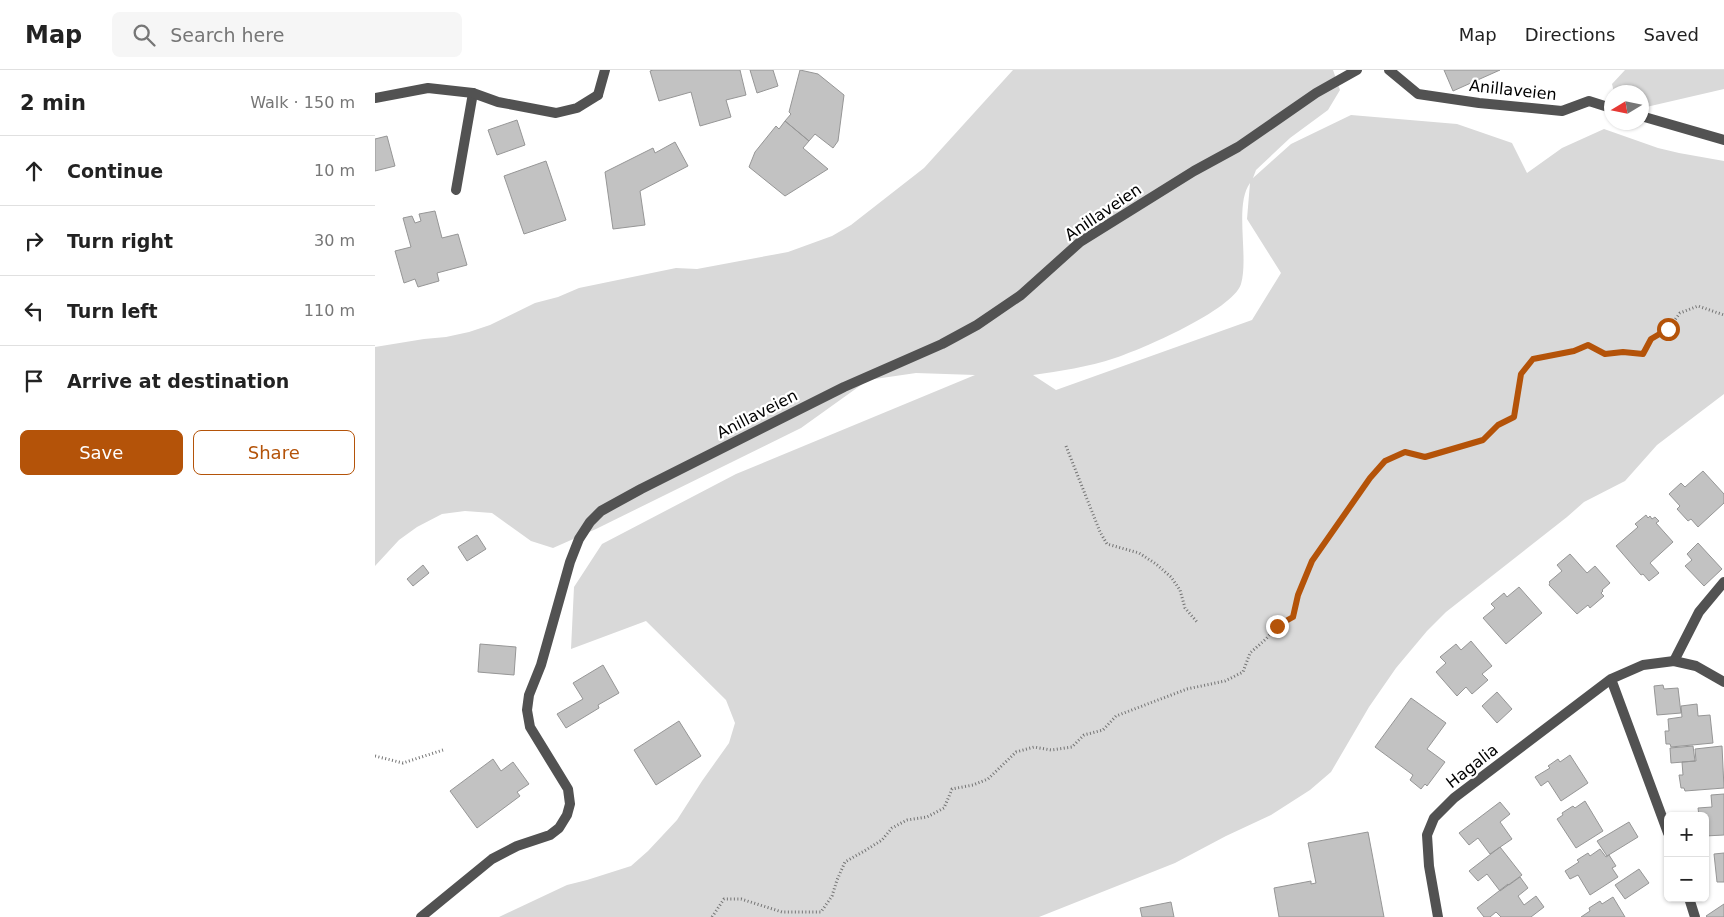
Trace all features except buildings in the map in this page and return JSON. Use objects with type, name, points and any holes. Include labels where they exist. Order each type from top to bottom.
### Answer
[{"type":"street","points":[[375,98],[428,88],[473,93],[498,102],[557,112],[577,108],[598,95],[605,70]]},
{"type":"street","name":"Anillaveien","points":[[421,917],[491,859],[517,846],[550,835],[559,828],[567,816],[570,804],[568,789],[530,728],[527,710],[529,695],[541,665],[570,562],[579,540],[590,522],[601,512],[641,489],[844,387],[942,344],[977,325],[1021,295],[1080,242],[1194,171],[1239,147],[1316,93],[1357,70]]},
{"type":"street","name":"Anillaveien","points":[[1389,70],[1418,94],[1479,103],[1562,111],[1589,101],[1604,106]]},
{"type":"street","points":[[456,190],[473,93]]},
{"type":"street","points":[[1649,118],[1724,140]]},
{"type":"street","points":[[1674,662],[1689,628],[1699,612],[1724,582]]},
{"type":"street","name":"Hagalia","points":[[1438,917],[1429,866],[1427,835],[1434,818],[1454,798],[1611,679],[1643,665],[1674,662],[1696,666],[1724,682]]},
{"type":"street","points":[[1611,679],[1664,822]]},
{"type":"street","points":[[1690,902],[1695,917]]},
{"type":"path","points":[[712,917],[724,898],[741,899],[782,912],[821,912],[833,896],[837,880],[845,862],[882,840],[891,828],[907,820],[927,817],[944,808],[952,789],[988,779],[1016,752],[1034,747],[1051,750],[1072,747],[1085,735],[1103,730],[1116,716],[1187,689],[1225,681],[1243,672],[1250,653],[1266,640],[1277,626],[1293,617],[1298,595],[1312,561],[1370,478],[1385,461],[1405,452],[1425,457],[1483,440],[1498,425],[1514,417],[1521,374],[1533,359],[1574,351],[1588,345],[1605,354],[1623,352],[1643,354],[1651,339],[1668,329],[1679,313],[1698,306],[1724,315]]},
{"type":"path","points":[[1065,446],[1100,532],[1107,544],[1139,553],[1157,564],[1171,577],[1180,590],[1185,608],[1197,622]]},
{"type":"path","points":[[375,756],[403,763],[443,750]]},
{"type":"shaded area","points":[[1013,70],[1333,70],[1340,90],[1328,110],[1290,138],[1256,170],[1253,178],[1291,144],[1351,115],[1457,124],[1512,143],[1527,173],[1562,148],[1604,129],[1658,148],[1724,161],[1724,394],[1657,445],[1625,481],[1584,502],[1446,612],[1427,631],[1396,668],[1369,707],[1331,772],[1310,790],[1271,815],[1175,863],[1039,917],[499,917],[567,885],[631,866],[677,820],[729,743],[735,723],[726,700],[646,621],[571,649],[574,587],[602,544],[736,474],[975,375],[916,373],[868,380],[801,428],[596,529],[553,548],[531,541],[492,513],[465,511],[442,514],[417,527],[399,540],[375,566],[375,347],[469,332],[490,325],[535,303],[558,297],[579,288],[676,268],[697,269],[788,252],[832,236],[851,225],[924,168]],"holes":[[[1250,183],[1247,219],[1281,273],[1252,320],[1056,390],[1033,375],[1084,366],[1127,354],[1164,338],[1204,317],[1234,294],[1241,284],[1243,273],[1243,204],[1245,193]]]},
{"type":"shaded area","points":[[1625,70],[1724,70],[1724,89],[1649,106],[1649,85],[1612,84]]},
{"type":"route","points":[[1277,626],[1293,617],[1298,595],[1312,561],[1354,504],[1370,478],[1385,461],[1405,452],[1425,457],[1483,440],[1498,425],[1514,417],[1521,374],[1533,359],[1574,351],[1588,345],[1605,354],[1623,352],[1643,354],[1651,339],[1668,329]]}]
